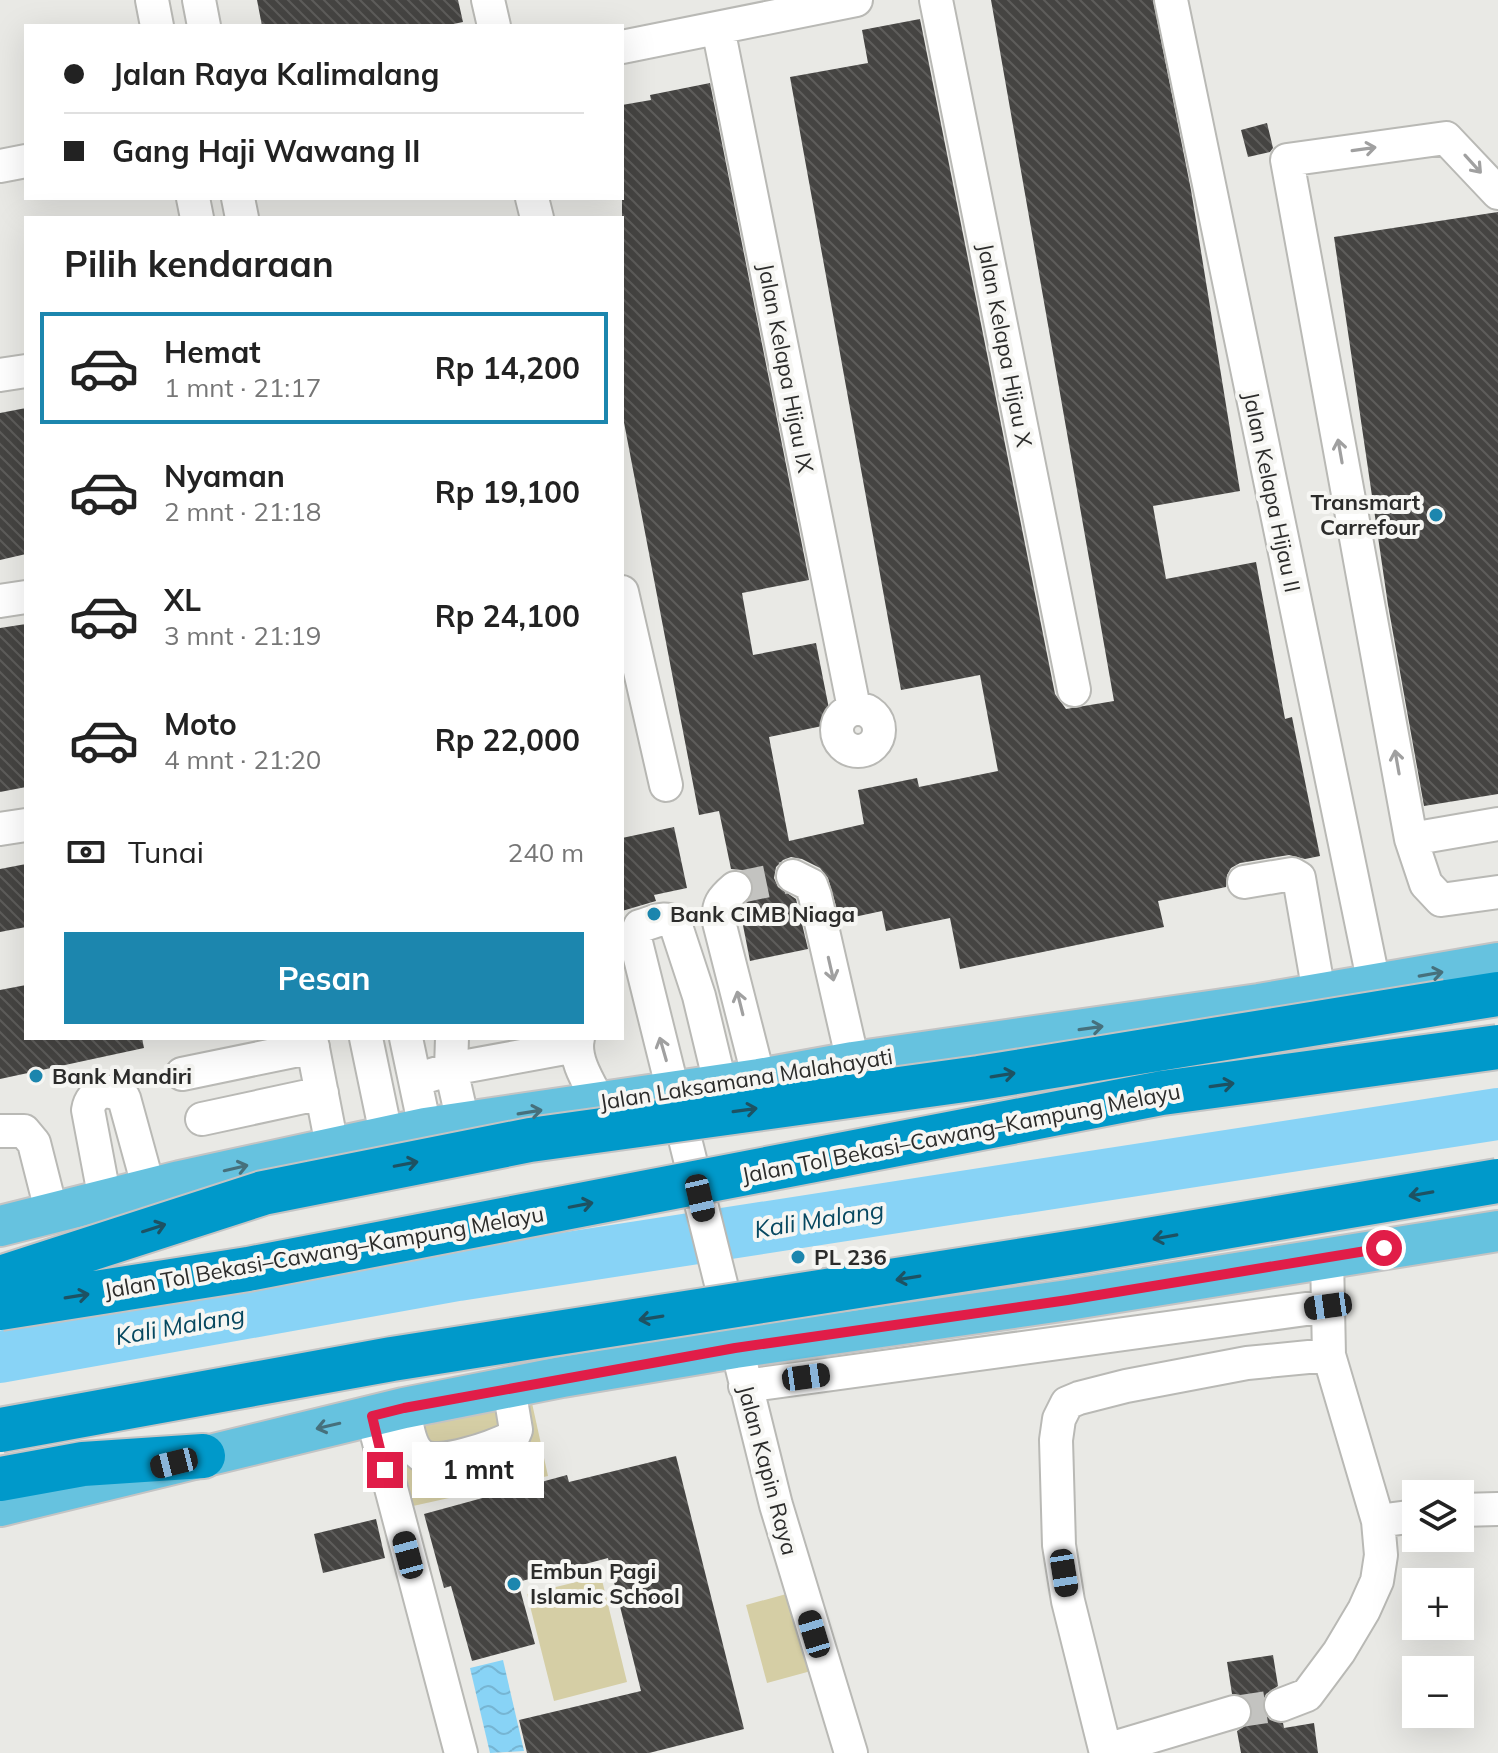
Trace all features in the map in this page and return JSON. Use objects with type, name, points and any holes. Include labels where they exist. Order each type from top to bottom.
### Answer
[{"type":"highway","points":[[0,1278],[263,1193],[515,1142],[979,1078],[1498,994]]},
{"type":"highway","name":"Jalan Tol Bekasi–Cawang–Kampung Melayu","points":[[0,1308],[263,1266],[1162,1093],[1498,1047]]},
{"type":"highway","points":[[0,1430],[392,1359],[1088,1250],[1498,1181]]},
{"type":"highway","points":[[0,1479],[83,1464],[203,1456]]},
{"type":"main road","name":"Jalan Laksamana Malahayati","points":[[0,1226],[386,1134],[759,1079],[853,1062],[1243,1007],[1498,963]]},
{"type":"main road","points":[[0,1506],[388,1412],[509,1388],[740,1367],[1068,1300],[1498,1231]]},
{"type":"street","points":[[152,0],[157,24]]},
{"type":"street","points":[[199,0],[204,24]]},
{"type":"street","points":[[488,0],[494,24]]},
{"type":"street","points":[[624,47],[856,0]]},
{"type":"street","name":"Jalan Kelapa Hijau X","points":[[936,0],[1074,690]]},
{"type":"street","name":"Jalan Kelapa Hijau II","points":[[1171,0],[1374,984]]},
{"type":"street","name":"Jalan Kelapa Hijau IX","points":[[718,28],[854,708]]},
{"type":"street","points":[[1498,193],[1446,138],[1287,160],[1411,839],[1426,884],[1432,894],[1441,900],[1498,892]]},
{"type":"street","points":[[0,166],[24,161]]},
{"type":"street","points":[[0,375],[24,371]]},
{"type":"street","points":[[0,601],[24,597]]},
{"type":"street","points":[[624,601],[666,785]]},
{"type":"street","points":[[1411,839],[1498,824]]},
{"type":"street","points":[[0,829],[24,825]]},
{"type":"street","points":[[1244,882],[1292,874],[1299,878],[1319,993]]},
{"type":"street","points":[[793,876],[811,885],[815,896],[853,1062]]},
{"type":"street","points":[[735,888],[723,898],[717,909],[759,1079]]},
{"type":"street","name":"Jalan Kapin Raya","points":[[720,1083],[699,996],[676,926],[667,919],[640,926],[635,938],[740,1367],[776,1505],[851,1753]]},
{"type":"street","points":[[366,1040],[386,1134]]},
{"type":"street","points":[[406,1040],[415,1080],[444,1125]]},
{"type":"street","points":[[182,1074],[312,1042],[332,1146]]},
{"type":"street","points":[[415,1080],[451,1053],[577,1042],[583,1070],[599,1102]]},
{"type":"street","points":[[444,1125],[451,1053]]},
{"type":"street","points":[[105,1200],[88,1110],[90,1101],[105,1091],[116,1091],[124,1098],[149,1189]]},
{"type":"street","points":[[202,1119],[322,1093]]},
{"type":"street","points":[[0,1131],[24,1131],[34,1143],[52,1214]]},
{"type":"street","points":[[1281,1705],[1307,1695],[1339,1652],[1377,1581],[1381,1555],[1378,1521],[1329,1355],[1327,1257]]},
{"type":"street","points":[[740,1367],[1328,1306]]},
{"type":"street","points":[[1234,1712],[1106,1752],[1068,1601],[1059,1545],[1056,1440],[1059,1419],[1067,1403],[1126,1386],[1247,1363],[1329,1355]]},
{"type":"street","points":[[388,1412],[418,1454],[428,1459],[462,1456],[513,1437],[516,1430],[509,1388]]},
{"type":"street","points":[[388,1412],[461,1753]]},
{"type":"street","points":[[1474,1510],[1498,1509]]},
{"type":"street","points":[[1378,1521],[1402,1518]]},
{"type":"shaded area","points":[[530,1394],[548,1476],[413,1506],[395,1424]]},
{"type":"shaded area","points":[[601,1576],[627,1682],[554,1701],[527,1594]]},
{"type":"shaded area","points":[[790,1593],[811,1671],[767,1683],[746,1605]]},
{"type":"water","points":[[503,1660],[524,1751],[490,1753],[470,1668]]},
{"type":"building","points":[[257,0],[458,0],[463,22],[454,24],[262,24]]},
{"type":"building","points":[[991,0],[1153,0],[1191,190],[1240,491],[1153,506],[1166,579],[1256,562],[1285,719],[1292,717],[1320,856],[1305,859],[1289,855],[1240,863],[1231,868],[1226,887],[1158,901],[1164,927],[960,969],[950,918],[886,931],[882,911],[840,920],[828,878],[820,868],[791,857],[776,867],[774,878],[778,887],[796,899],[808,949],[750,961],[740,910],[753,895],[753,884],[749,875],[742,870],[731,869],[719,811],[699,815],[624,422],[624,105],[651,100],[650,95],[710,83],[809,580],[742,593],[753,655],[816,643],[832,724],[769,737],[789,841],[864,824],[858,790],[917,778],[919,787],[998,771],[980,675],[901,690],[790,77],[868,63],[862,30],[920,19],[1055,694],[1066,709],[1114,701]]},
{"type":"building","points":[[1267,123],[1273,148],[1270,152],[1248,157],[1241,130]]},
{"type":"building","name":"Transmart Carrefour","points":[[1498,212],[1498,794],[1424,806],[1388,605],[1334,237]]},
{"type":"building","points":[[24,408],[24,554],[0,560],[0,413]]},
{"type":"building","points":[[24,624],[24,787],[0,792],[0,628]]},
{"type":"building","points":[[674,827],[687,888],[654,895],[656,901],[624,910],[624,838]]},
{"type":"building","points":[[24,864],[24,927],[0,932],[0,869]]},
{"type":"building","points":[[24,985],[24,1040],[142,1040],[144,1048],[0,1079],[0,990]]},
{"type":"building","points":[[676,1456],[744,1729],[649,1753],[527,1753],[519,1720],[641,1691],[608,1558],[518,1582],[535,1644],[472,1661],[451,1586],[444,1588],[424,1514],[567,1475],[569,1482]]},
{"type":"building","points":[[376,1519],[385,1558],[323,1573],[314,1534]]},
{"type":"building","points":[[1273,1655],[1278,1686],[1266,1694],[1262,1703],[1264,1712],[1270,1720],[1283,1723],[1284,1728],[1314,1723],[1318,1753],[1241,1753],[1237,1731],[1248,1724],[1252,1707],[1246,1698],[1232,1694],[1227,1662]]},
{"type":"waterway","name":"Kali Malang","points":[[0,1357],[458,1275],[1498,1114]]},
{"type":"tunnel","points":[[735,888],[793,876]]},
{"type":"tunnel","points":[[1234,1712],[1281,1705]]},
{"type":"place","name":"Transmart Carrefour","points":[[1436,515]]},
{"type":"place","name":"Bank CIMB Niaga","points":[[654,914]]},
{"type":"place","name":"Bank Mandiri","points":[[36,1076]]},
{"type":"place","name":"PL 236","points":[[798,1257]]},
{"type":"place","name":"Embun Pagi Islamic School","points":[[514,1584]]},
{"type":"route","points":[[385,1470],[372,1416],[404,1408],[735,1348],[1068,1300],[1384,1248]]}]
